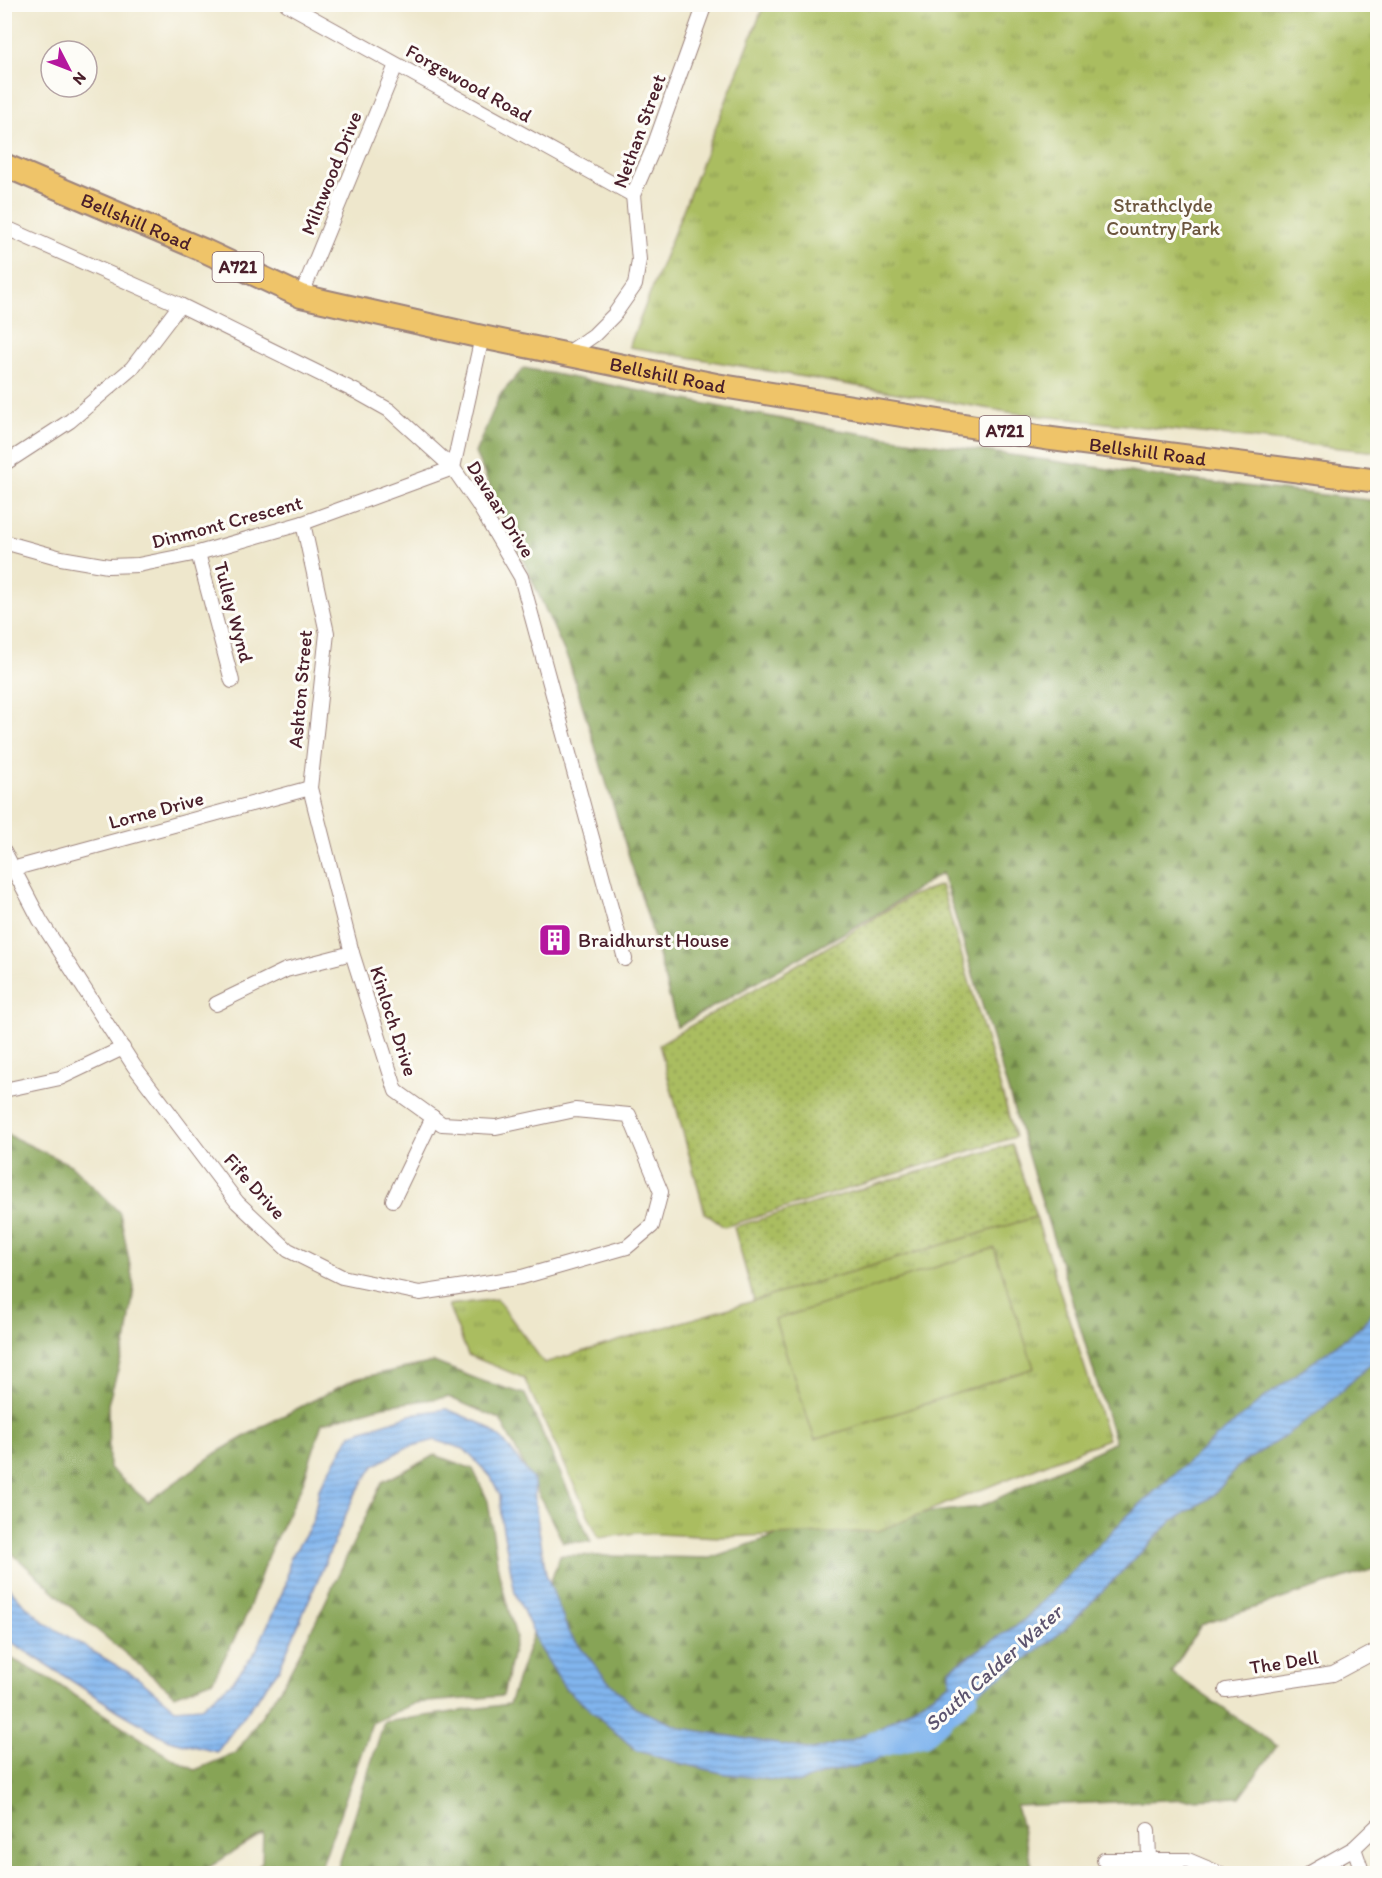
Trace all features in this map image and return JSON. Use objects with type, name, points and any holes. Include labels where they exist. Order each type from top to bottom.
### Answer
[{"type":"main road","name":"Bellshill Road","points":[[4,165],[203,250],[301,297],[482,337],[568,353],[649,373],[716,385],[1021,434],[1370,480]]},
{"type":"street","name":"Forgewood Road","points":[[287,4],[633,195]]},
{"type":"street","name":"Nethan Street","points":[[568,353],[594,335],[614,315],[635,285],[639,260],[633,195],[654,147],[705,4]]},
{"type":"street","name":"Milnwood Drive","points":[[301,297],[396,65]]},
{"type":"street","name":"Davaar Drive","points":[[4,227],[180,305],[357,392],[389,410],[453,468],[478,504],[521,577],[625,959]]},
{"type":"street","points":[[4,464],[70,421],[132,368],[180,305]]},
{"type":"street","points":[[453,468],[482,337]]},
{"type":"street","name":"Dinmont Crescent","points":[[4,542],[61,558],[108,566],[138,565],[198,553],[303,523],[453,468]]},
{"type":"street","name":"Ashton Street","points":[[303,523],[327,633],[310,788]]},
{"type":"street","name":"Tulley Wynd","points":[[198,553],[232,681]]},
{"type":"street","name":"Lorne Drive","points":[[12,869],[310,788]]},
{"type":"street","name":"Kinloch Drive","points":[[310,788],[352,953],[396,1091],[442,1124],[496,1127],[575,1110],[629,1115],[661,1192],[652,1226],[627,1246]]},
{"type":"street","name":"Fife Drive","points":[[4,851],[40,920],[123,1048],[237,1202],[288,1250],[342,1277],[420,1293],[522,1277],[627,1246]]},
{"type":"street","points":[[216,1004],[286,970],[352,953]]},
{"type":"street","points":[[4,1090],[60,1078],[123,1048]]},
{"type":"street","points":[[393,1200],[433,1118]]},
{"type":"street","name":"The Dell","points":[[1226,1690],[1333,1674],[1377,1650]]},
{"type":"street","points":[[1308,1874],[1354,1848],[1377,1825]]},
{"type":"street","points":[[1148,1830],[1149,1859]]},
{"type":"street","points":[[1354,1848],[1363,1874]]},
{"type":"street","points":[[1104,1860],[1188,1860],[1221,1874]]},
{"type":"green space","name":"Strathclyde Country Park","points":[[764,5],[1377,5],[1377,452],[1014,413],[629,347]]},
{"type":"green space","points":[[524,368],[838,430],[1157,476],[1377,501],[1377,1568],[1201,1625],[1171,1672],[1277,1746],[1240,1797],[1016,1806],[1034,1873],[336,1874],[384,1722],[509,1704],[560,1555],[710,1558],[806,1525],[980,1507],[1115,1442],[942,873],[874,916],[677,1027],[652,931],[569,662],[475,453],[500,395]]},
{"type":"green space","points":[[941,885],[1015,1137],[724,1227],[705,1213],[659,1044],[819,952],[910,896]]},
{"type":"green space","points":[[4,1133],[71,1165],[120,1213],[134,1287],[127,1338],[108,1404],[109,1468],[148,1502],[216,1453],[355,1379],[434,1362],[482,1381],[525,1394],[591,1542],[563,1542],[500,1419],[448,1397],[383,1406],[322,1423],[303,1483],[268,1555],[246,1616],[213,1680],[175,1695],[90,1624],[5,1547]]},
{"type":"green space","points":[[1012,1144],[1036,1217],[754,1301],[734,1227]]},
{"type":"green space","points":[[1036,1217],[1108,1439],[878,1531],[720,1537],[636,1533],[599,1538],[524,1378],[468,1355],[448,1305],[497,1299],[544,1363]]},
{"type":"green space","points":[[994,1248],[1034,1368],[815,1440],[775,1320]]},
{"type":"green space","points":[[435,1455],[473,1469],[488,1501],[499,1574],[516,1637],[503,1696],[415,1703],[372,1723],[319,1873],[253,1873],[262,1862],[263,1833],[200,1873],[5,1873],[5,1655],[53,1681],[169,1757],[195,1770],[236,1753],[284,1683],[382,1482]]},
{"type":"water","name":"South Calder Water","points":[[1377,1306],[1377,1358],[1322,1409],[1239,1465],[1213,1496],[1172,1521],[1063,1631],[1014,1668],[872,1763],[829,1772],[797,1783],[726,1774],[636,1750],[564,1687],[540,1648],[515,1593],[501,1519],[500,1496],[491,1477],[464,1449],[435,1440],[405,1448],[374,1466],[354,1496],[279,1669],[217,1752],[169,1740],[120,1712],[5,1638],[5,1583],[45,1623],[138,1678],[175,1709],[201,1707],[232,1682],[256,1651],[286,1584],[290,1559],[313,1522],[319,1489],[351,1434],[417,1413],[447,1409],[484,1425],[503,1440],[534,1481],[535,1504],[546,1574],[569,1633],[607,1680],[635,1708],[682,1728],[813,1750],[854,1739],[882,1727],[950,1683],[950,1669],[1024,1620],[1126,1517],[1192,1458],[1264,1398],[1362,1326]]},
{"type":"waterway","name":"South Calder Water","points":[[876,1744],[922,1733],[964,1695]]},
{"type":"place","name":"Braidhurst House","points":[[555,940]]}]
